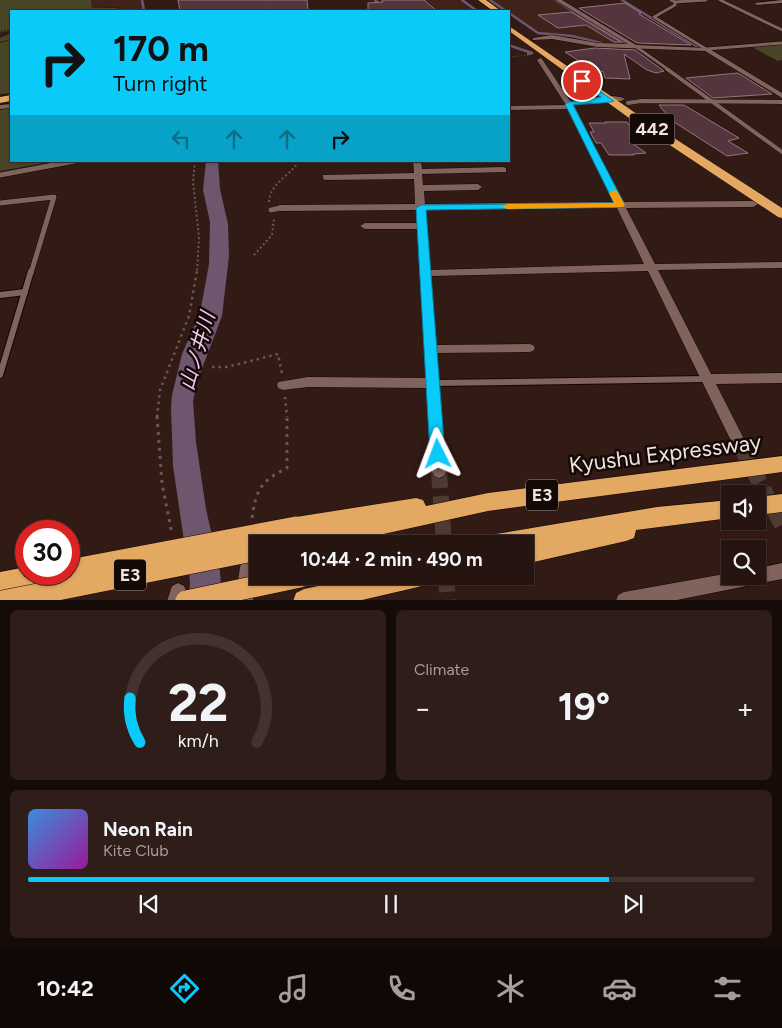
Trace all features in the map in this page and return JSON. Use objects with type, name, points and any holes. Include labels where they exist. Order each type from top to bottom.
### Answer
[{"type":"highway","points":[[471,0],[486,10]]},
{"type":"highway","points":[[481,0],[496,10]]},
{"type":"highway","name":"442","points":[[510,21],[530,39],[610,101],[782,214]]},
{"type":"highway","name":"442","points":[[510,29],[530,39],[782,204]]},
{"type":"highway","points":[[511,41],[530,39]]},
{"type":"highway","name":"Kyushu Expressway","points":[[305,535],[417,507],[488,502],[782,464]]},
{"type":"highway","points":[[766,505],[782,503]]},
{"type":"highway","name":"E3","points":[[534,538],[656,517],[721,510]]},
{"type":"highway","points":[[534,552],[629,531],[656,517]]},
{"type":"highway","name":"Kyushu Expressway","points":[[80,568],[249,544]]},
{"type":"highway","name":"E3","points":[[2,600],[249,559]]},
{"type":"highway","points":[[0,583],[15,580]]},
{"type":"highway","points":[[180,598],[252,585]]},
{"type":"highway","points":[[304,600],[375,585]]},
{"type":"street","points":[[558,0],[635,46]]},
{"type":"street","points":[[757,3],[782,1]]},
{"type":"street","points":[[530,39],[552,37],[598,45],[706,49],[782,96]]},
{"type":"street","points":[[540,60],[570,105],[741,446]]},
{"type":"street","points":[[510,108],[570,105],[600,99],[624,101]]},
{"type":"street","points":[[417,162],[432,349],[439,472]]},
{"type":"street","points":[[326,177],[503,170]]},
{"type":"street","points":[[420,188],[478,187]]},
{"type":"street","points":[[276,209],[753,204]]},
{"type":"street","points":[[364,226],[422,226]]},
{"type":"street","points":[[426,273],[782,265]]},
{"type":"street","points":[[432,349],[529,348]]},
{"type":"street","points":[[708,379],[782,378]]},
{"type":"street","points":[[283,386],[308,382],[434,383]]},
{"type":"street","points":[[766,574],[782,571]]},
{"type":"street","points":[[244,600],[249,577]]},
{"type":"street","points":[[624,600],[721,582]]},
{"type":"lane","points":[[671,0],[675,2],[706,0]]},
{"type":"lane","points":[[720,0],[782,30]]},
{"type":"lane","points":[[675,2],[675,5],[654,17],[706,49],[782,43]]},
{"type":"lane","points":[[635,46],[782,152]]},
{"type":"lane","points":[[624,101],[782,102]]},
{"type":"lane","points":[[0,175],[70,162]]},
{"type":"lane","points":[[0,203],[54,197],[0,375]]},
{"type":"lane","points":[[0,295],[25,292]]},
{"type":"lane","points":[[434,383],[708,379]]},
{"type":"path","points":[[510,57],[534,54]]},
{"type":"path","points":[[174,541],[165,503],[157,407],[160,391],[190,315],[199,245],[198,220],[194,199],[195,162]]},
{"type":"path","points":[[212,368],[227,367],[278,354],[287,417],[286,468],[266,479],[259,488],[254,502],[252,527]]},
{"type":"shaded area","points":[[0,0],[91,0],[92,8],[116,8],[117,10],[10,10],[10,30],[0,31]]},
{"type":"shaded area","points":[[91,0],[144,0],[146,10],[118,10],[117,7],[92,8]]},
{"type":"shaded area","points":[[380,0],[464,0],[477,10],[390,10]]},
{"type":"shaded area","points":[[491,0],[554,0],[627,44],[605,43],[538,32],[510,13],[510,10],[506,10]]},
{"type":"shaded area","points":[[10,32],[10,39],[0,42],[0,38]]},
{"type":"shaded area","points":[[10,40],[10,93],[0,94],[0,43]]},
{"type":"shaded area","points":[[782,44],[782,60],[778,61],[752,47]]},
{"type":"shaded area","points":[[10,108],[10,162],[50,162],[0,171],[0,110]]},
{"type":"water","name":"山ノ井川","points":[[206,162],[218,162],[220,189],[228,224],[229,256],[222,316],[198,379],[193,401],[196,442],[206,509],[220,572],[222,600],[189,600],[190,581],[173,466],[172,395],[182,354],[200,313],[209,264],[210,222],[203,190]]},
{"type":"building","points":[[178,0],[307,0],[308,10],[180,10]]},
{"type":"building","points":[[382,0],[424,0],[436,10],[368,10],[368,3],[383,2]]},
{"type":"building","points":[[625,3],[641,13],[639,14],[691,45],[637,43],[579,8]]},
{"type":"building","points":[[571,12],[621,42],[614,42],[586,25],[558,28],[538,15]]},
{"type":"building","points":[[595,48],[635,50],[664,71],[656,73],[647,70],[624,54],[630,79],[605,78],[603,71],[596,72],[565,52]]},
{"type":"building","points":[[738,73],[772,94],[713,98],[686,78]]},
{"type":"building","points":[[659,105],[684,105],[739,138],[728,141],[748,153],[727,156],[671,120]]},
{"type":"building","points":[[627,122],[639,143],[632,143],[646,153],[609,155],[601,143],[596,143],[590,132],[594,132],[589,123]]},
{"type":"waterway","points":[[142,0],[144,10]]},
{"type":"waterway","points":[[375,0],[386,10]]},
{"type":"waterway","points":[[462,0],[476,10]]},
{"type":"waterway","points":[[490,0],[505,10]]},
{"type":"waterway","points":[[555,0],[628,45]]},
{"type":"waterway","points":[[622,0],[698,47]]},
{"type":"waterway","points":[[510,14],[538,33],[572,36],[601,43]]},
{"type":"waterway","points":[[511,46],[532,53],[528,54]]},
{"type":"tunnel","points":[[741,447],[782,525]]},
{"type":"tunnel","points":[[439,472],[443,535]]},
{"type":"tunnel","points":[[447,585],[448,600]]},
{"type":"slow traffic","points":[[507,207],[620,205],[614,193]]},
{"type":"route","points":[[438,454],[421,208],[620,205],[569,104],[600,99],[610,101],[582,81]]}]
